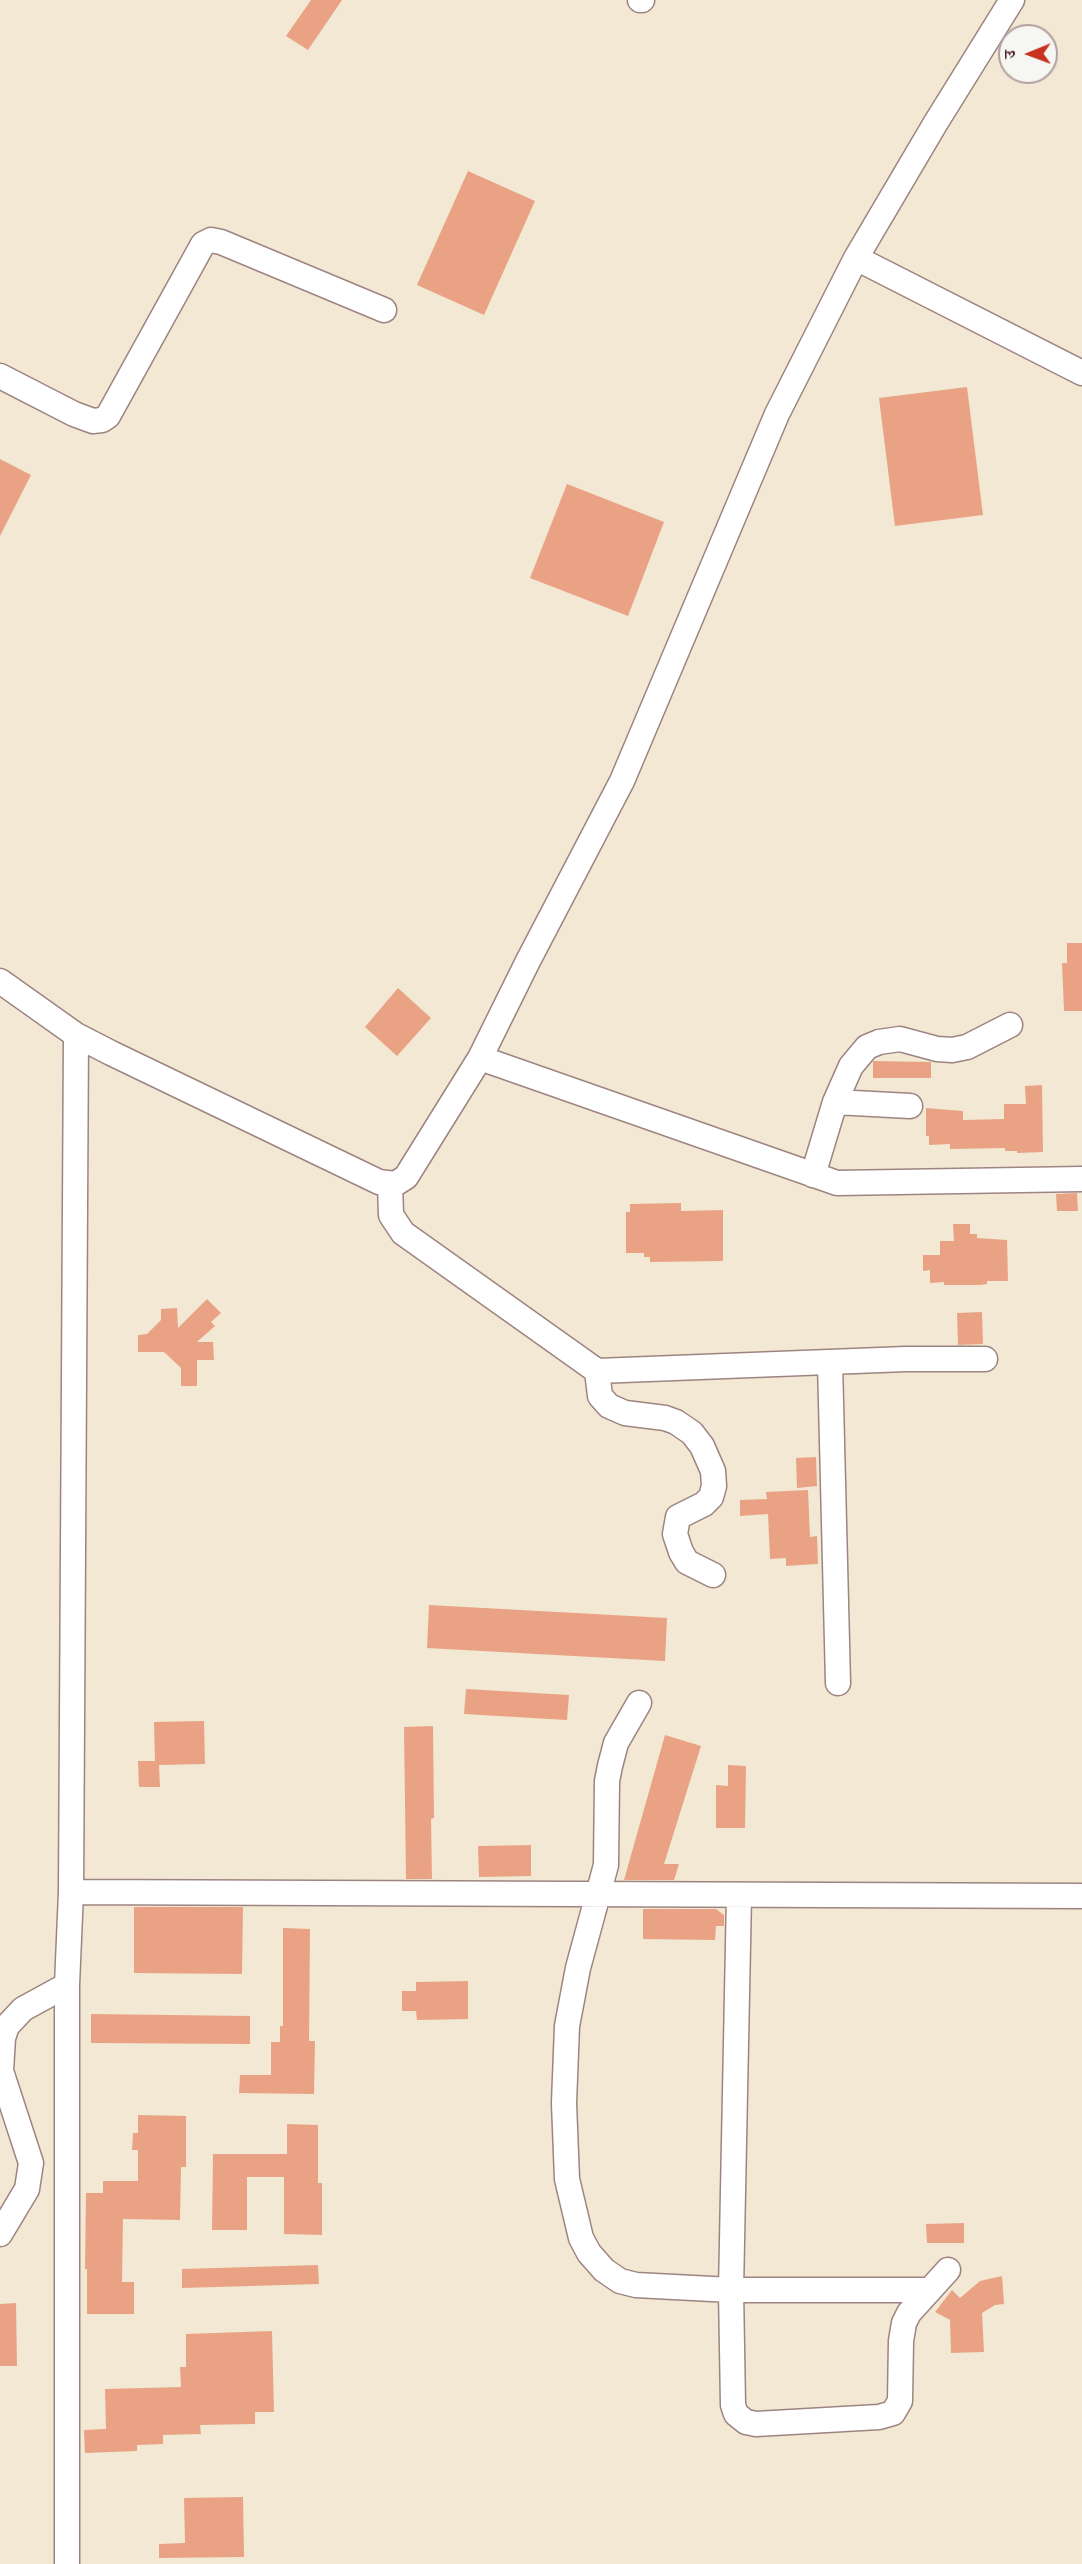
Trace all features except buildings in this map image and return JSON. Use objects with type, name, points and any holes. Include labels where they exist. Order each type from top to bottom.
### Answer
[{"type":"street","points":[[0,981],[76,1035],[379,1182],[390,1184],[400,1182],[406,1177],[480,1058],[622,781],[777,414],[856,258],[1012,0]]},
{"type":"street","points":[[0,376],[74,414],[93,421],[102,420],[108,416],[203,244],[211,240],[221,242],[384,310]]},
{"type":"street","points":[[856,258],[1082,373]]},
{"type":"street","points":[[813,1175],[835,1102],[851,1066],[867,1047],[892,1039],[911,1041],[937,1049],[960,1048],[1010,1025]]},
{"type":"street","points":[[67,2564],[68,1984],[71,1892],[76,1035]]},
{"type":"street","points":[[480,1058],[837,1183],[1082,1179]]},
{"type":"street","points":[[835,1102],[910,1106]]},
{"type":"street","points":[[390,1184],[389,1202],[392,1215],[403,1233],[597,1371],[985,1359]]},
{"type":"street","points":[[830,1362],[838,1683]]},
{"type":"street","points":[[597,1371],[600,1396],[609,1406],[625,1413],[665,1418],[676,1422],[692,1433],[702,1446],[713,1472],[714,1486],[711,1497],[704,1504],[678,1517],[675,1534],[687,1562],[713,1575]]},
{"type":"street","points":[[639,1703],[616,1743],[610,1766],[607,1782],[607,1849],[600,1893],[578,1968],[567,2026],[564,2103],[567,2179],[576,2223],[589,2253],[604,2270],[620,2281],[636,2285],[731,2290],[930,2290]]},
{"type":"street","points":[[71,1892],[1082,1896]]},
{"type":"street","points":[[739,1895],[731,2290],[733,2405],[740,2419],[756,2424],[879,2417],[893,2413],[900,2401],[901,2341],[904,2323],[909,2313],[948,2270]]},
{"type":"street","points":[[0,2234],[27,2188],[31,2163],[1,2071],[3,2038],[7,2026],[23,2010],[68,1984]]}]
